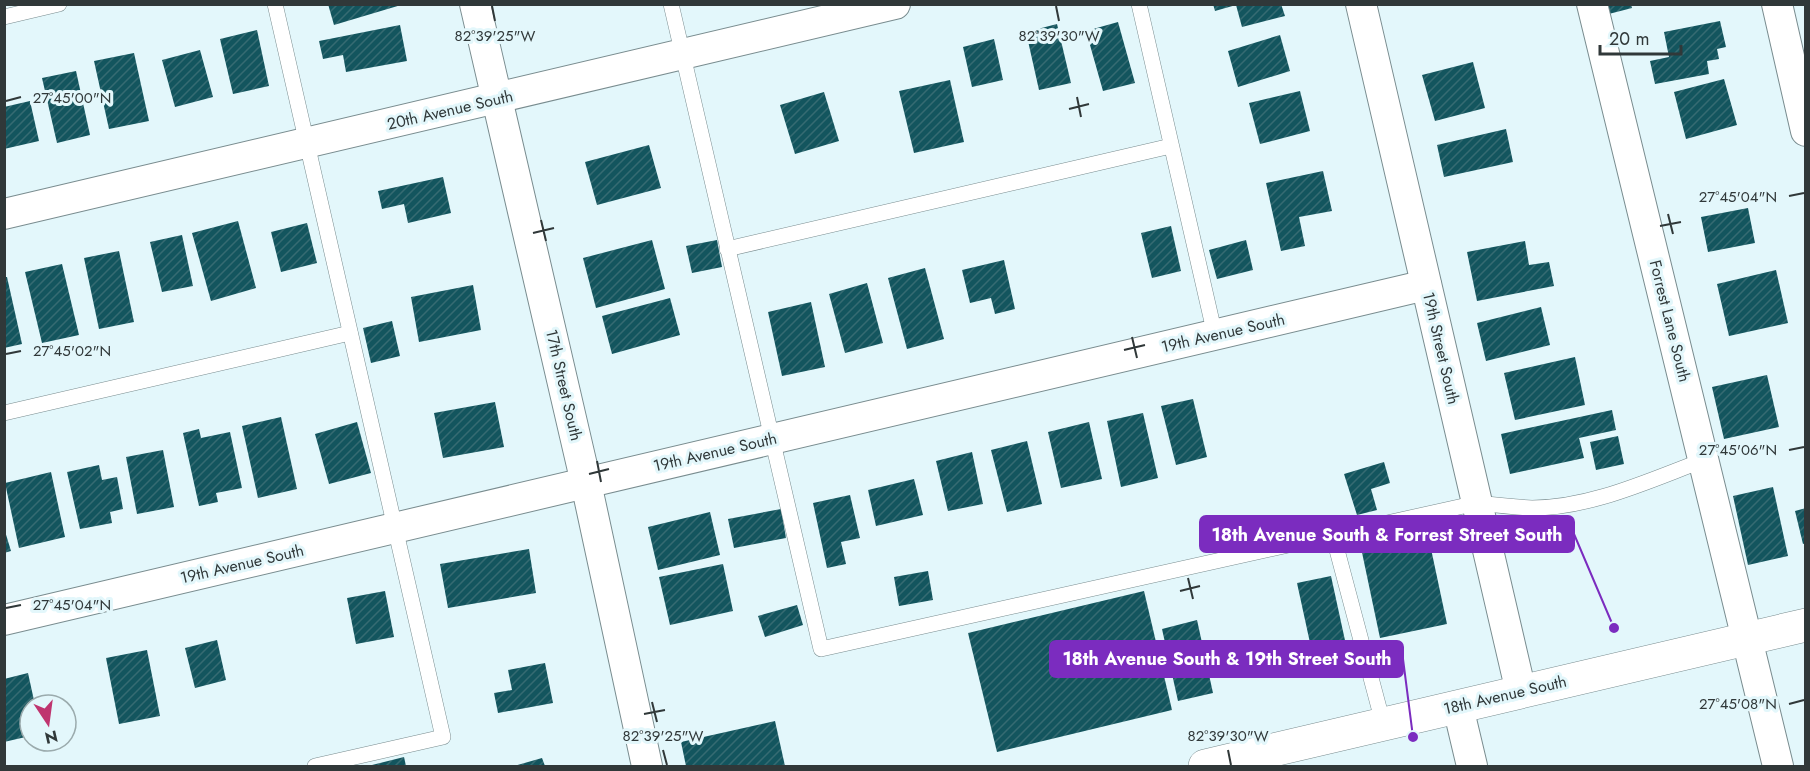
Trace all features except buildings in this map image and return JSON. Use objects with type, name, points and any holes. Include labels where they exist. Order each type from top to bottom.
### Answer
[{"type":"street","name":"17th Street South","points":[[475,4],[586,483],[646,766]]},
{"type":"street","name":"20th Avenue South","points":[[4,214],[895,4]]},
{"type":"street","name":"19th Street South","points":[[1361,4],[1521,692]]},
{"type":"street","name":"Forrest Lane South","points":[[1592,4],[1778,766]]},
{"type":"street","points":[[1777,4],[1806,131]]},
{"type":"street","name":"19th Avenue South","points":[[4,620],[1426,285]]},
{"type":"street","name":"18th Avenue South","points":[[1213,766],[1383,723],[1806,625]]},
{"type":"street","points":[[1458,707],[1472,766]]},
{"type":"lane","points":[[4,17],[59,4]]},
{"type":"lane","points":[[275,4],[443,737],[315,766]]},
{"type":"lane","points":[[670,4],[821,649],[1477,503],[1533,508],[1564,505],[1617,492],[1704,460]]},
{"type":"lane","points":[[1138,4],[1215,334]]},
{"type":"lane","points":[[727,249],[1171,146]]},
{"type":"lane","points":[[4,413],[350,333]]},
{"type":"lane","points":[[1333,535],[1383,723]]},
{"type":"place","name":"18th Avenue South & Forrest Street South","points":[[1614,628]]},
{"type":"place","name":"18th Avenue South & 19th Street South","points":[[1413,737]]}]
